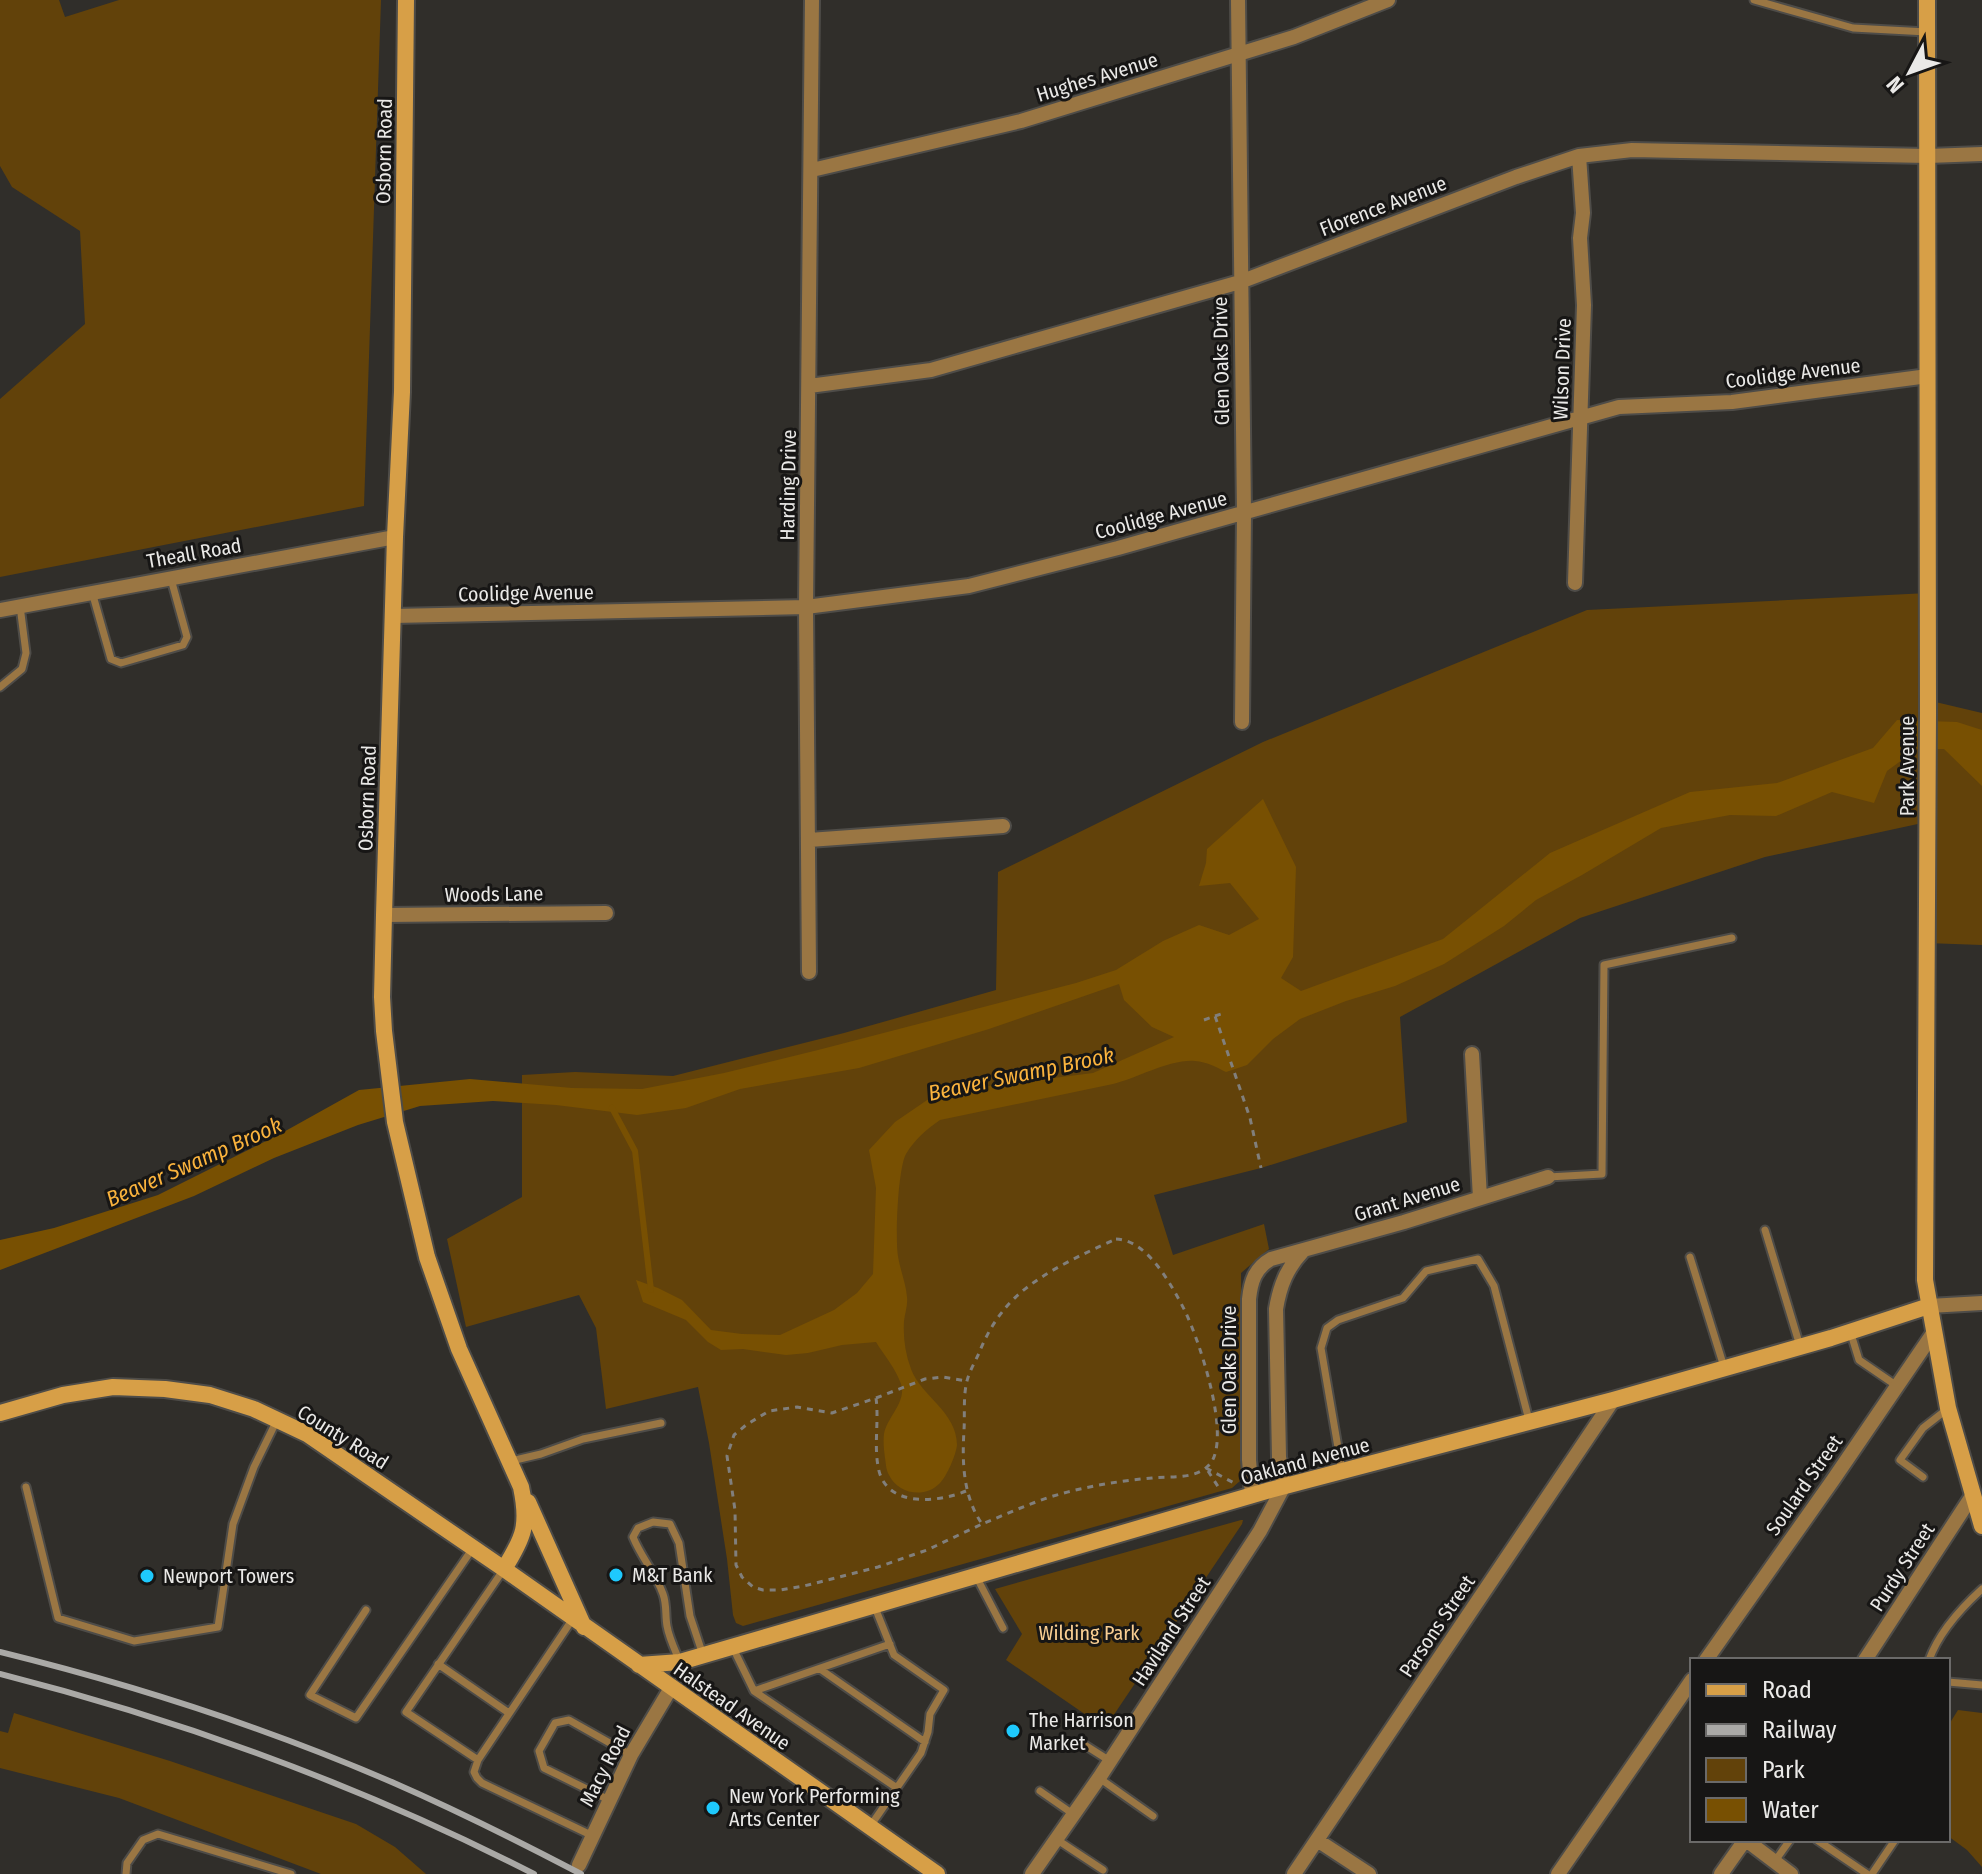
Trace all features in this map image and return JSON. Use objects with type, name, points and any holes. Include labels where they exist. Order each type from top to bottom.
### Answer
[{"type":"street","name":"Osborn Road","points":[[406,0],[402,392],[382,997],[395,1122],[436,1286],[459,1349],[521,1487],[525,1524],[517,1549],[504,1569]]},
{"type":"street","name":"Harding Drive","points":[[809,972],[806,607],[812,0]]},
{"type":"street","name":"Glen Oaks Drive","points":[[1238,0],[1244,513],[1242,722]]},
{"type":"street","name":"Hughes Avenue","points":[[812,170],[1021,121],[1294,37],[1388,0]]},
{"type":"street","name":"Park Avenue","points":[[1927,0],[1925,1280],[1948,1408],[1982,1526]]},
{"type":"street","name":"Florence Avenue","points":[[809,386],[931,370],[1240,282],[1579,156],[1632,150],[1928,156],[1982,154]]},
{"type":"street","name":"Wilson Drive","points":[[1575,583],[1584,305],[1579,156]]},
{"type":"street","name":"Coolidge Avenue","points":[[393,616],[806,607],[969,586],[1118,548],[1619,407],[1732,402],[1928,376]]},
{"type":"street","name":"Theall Road","points":[[0,610],[395,537]]},
{"type":"street","points":[[809,840],[1003,826]]},
{"type":"street","name":"Woods Lane","points":[[384,915],[606,913]]},
{"type":"street","points":[[1472,1054],[1480,1198]]},
{"type":"street","name":"Grant Avenue","points":[[1277,1258],[1548,1177]]},
{"type":"street","points":[[1284,1486],[1279,1457],[1276,1309],[1284,1277],[1303,1251]]},
{"type":"street","name":"Glen Oaks Drive","points":[[1252,1495],[1249,1446],[1250,1287],[1253,1276],[1263,1264],[1277,1258]]},
{"type":"street","name":"Oakland Avenue","points":[[639,1665],[680,1662],[1252,1495],[1613,1400],[1929,1306],[1982,1303]]},
{"type":"street","name":"Soulard Street","points":[[1707,1658],[1934,1332]]},
{"type":"street","name":"County Road","points":[[0,1413],[63,1395],[113,1387],[210,1395],[254,1409],[307,1434],[504,1569]]},
{"type":"street","name":"Parsons Street","points":[[1294,1874],[1613,1400]]},
{"type":"street","name":"Haviland Street","points":[[1032,1874],[1099,1778],[1260,1531],[1284,1486]]},
{"type":"street","points":[[521,1487],[579,1624]]},
{"type":"street","name":"Purdy Street","points":[[1866,1658],[1972,1496]]},
{"type":"street","name":"Halstead Avenue","points":[[504,1569],[937,1874]]},
{"type":"street","points":[[1558,1874],[1690,1683]]},
{"type":"street","name":"Macy Road","points":[[579,1865],[631,1755],[671,1688]]},
{"type":"street","points":[[1317,1840],[1369,1874]]},
{"type":"street","points":[[1721,1874],[1744,1842]]},
{"type":"street","points":[[1748,1842],[1791,1874]]},
{"type":"lane","points":[[1754,0],[1853,28],[1927,32]]},
{"type":"lane","points":[[92,592],[111,659],[121,663],[183,645],[187,637],[171,578]]},
{"type":"lane","points":[[0,687],[22,669],[26,653],[20,606]]},
{"type":"lane","points":[[1548,1177],[1602,1174],[1604,965],[1732,938]]},
{"type":"lane","points":[[1765,1230],[1800,1346]]},
{"type":"lane","points":[[1690,1257],[1724,1367]]},
{"type":"lane","points":[[1342,1471],[1321,1348],[1327,1328],[1338,1320],[1403,1298],[1426,1271],[1478,1259],[1494,1286],[1530,1423]]},
{"type":"lane","points":[[1850,1332],[1859,1360],[1897,1386]]},
{"type":"lane","points":[[1923,1477],[1900,1460],[1923,1428],[1948,1408]]},
{"type":"lane","points":[[26,1487],[58,1618],[134,1641],[218,1627],[233,1524],[254,1467],[277,1420]]},
{"type":"lane","points":[[509,1462],[583,1439],[661,1423]]},
{"type":"lane","points":[[680,1662],[667,1628],[662,1592],[633,1537],[638,1528],[653,1522],[670,1524],[679,1543],[690,1616],[703,1655]]},
{"type":"lane","points":[[366,1610],[310,1695],[356,1718],[473,1548]]},
{"type":"lane","points":[[478,1760],[406,1712],[504,1569]]},
{"type":"lane","points":[[975,1576],[1003,1628]]},
{"type":"lane","points":[[1930,1658],[1935,1644],[1964,1605],[1982,1589]]},
{"type":"lane","points":[[870,1827],[921,1753],[930,1714],[944,1690],[894,1655],[874,1605]]},
{"type":"lane","points":[[579,1624],[509,1713],[478,1760],[474,1772],[482,1783],[593,1836]]},
{"type":"lane","points":[[754,1691],[890,1644]]},
{"type":"lane","points":[[733,1646],[754,1691],[897,1788]]},
{"type":"lane","points":[[438,1664],[509,1713]]},
{"type":"lane","points":[[820,1669],[925,1742]]},
{"type":"lane","points":[[1950,1682],[1982,1685]]},
{"type":"lane","points":[[609,1800],[544,1768],[539,1751],[555,1723],[569,1720],[631,1755]]},
{"type":"lane","points":[[1080,1742],[1110,1761]]},
{"type":"lane","points":[[1099,1778],[1153,1816]]},
{"type":"lane","points":[[1040,1791],[1073,1814]]},
{"type":"lane","points":[[126,1874],[127,1863],[143,1840],[158,1834],[291,1874]]},
{"type":"lane","points":[[1056,1839],[1103,1870]]},
{"type":"lane","points":[[1775,1862],[1789,1842]]},
{"type":"lane","points":[[1820,1842],[1869,1874],[1893,1842]]},
{"type":"path","points":[[1204,1020],[1224,1013]]},
{"type":"path","points":[[1215,1016],[1250,1118],[1261,1168]]},
{"type":"path","points":[[967,1381],[943,1377],[925,1379],[832,1413],[797,1407],[769,1411],[746,1425],[734,1435],[727,1456],[735,1510],[736,1565],[742,1577],[753,1587],[780,1590],[804,1586],[878,1567],[927,1550],[1030,1504],[1070,1491],[1188,1475],[1206,1468],[1216,1450],[1215,1411],[1198,1340],[1178,1298],[1156,1264],[1145,1252],[1123,1239],[1116,1239],[1069,1261],[1030,1286],[1009,1303],[987,1336],[967,1381],[963,1466],[967,1491],[982,1524]]},
{"type":"path","points":[[876,1398],[881,1479],[900,1495],[915,1500],[967,1491]]},
{"type":"path","points":[[1206,1468],[1237,1484]]},
{"type":"path","points":[[1206,1468],[1221,1491]]},
{"type":"green space","points":[[0,0],[59,0],[65,17],[119,0],[381,0],[364,506],[0,577],[0,399],[85,324],[80,231],[12,187],[0,166]]},
{"type":"green space","points":[[1928,593],[1927,700],[1982,713],[1982,945],[1926,943],[1927,822],[1765,857],[1580,918],[1400,1017],[1407,1122],[1261,1168],[1154,1195],[1173,1255],[1264,1224],[1269,1249],[1241,1273],[1243,1469],[1240,1481],[1232,1488],[743,1626],[736,1623],[733,1615],[727,1559],[698,1387],[606,1409],[596,1328],[579,1295],[466,1327],[447,1239],[522,1197],[522,1075],[575,1072],[673,1076],[844,1033],[996,990],[998,872],[1263,742],[1587,610]]},
{"type":"green space","name":"Wilding Park","points":[[1243,1520],[1105,1728],[1006,1660],[1022,1634],[995,1589]]},
{"type":"green space","points":[[1958,1710],[1982,1713],[1982,1867],[1950,1837],[1950,1723]]},
{"type":"green space","points":[[14,1713],[170,1761],[356,1824],[395,1847],[426,1874],[321,1874],[119,1798],[0,1768],[0,1731],[8,1733]]},
{"type":"water","points":[[1897,720],[1957,722],[1982,730],[1982,786],[1944,749],[1917,749],[1887,771],[1874,803],[1832,792],[1776,816],[1730,815],[1661,828],[1536,900],[1504,926],[1444,964],[1395,986],[1300,1019],[1273,1039],[1247,1065],[1226,1072],[1211,1065],[1185,1061],[1113,1084],[940,1120],[930,1127],[913,1144],[903,1162],[897,1234],[898,1256],[907,1297],[904,1333],[909,1363],[922,1388],[951,1423],[957,1445],[945,1476],[927,1491],[912,1492],[899,1487],[887,1471],[884,1434],[902,1391],[896,1373],[876,1342],[786,1355],[743,1349],[721,1350],[686,1320],[643,1302],[636,1280],[682,1300],[711,1330],[780,1335],[834,1310],[857,1293],[873,1274],[876,1188],[869,1150],[895,1122],[933,1096],[1093,1073],[1174,1037],[1152,1027],[1124,1000],[1119,984],[989,1029],[859,1068],[740,1089],[686,1108],[637,1115],[493,1101],[420,1106],[358,1125],[274,1158],[194,1196],[0,1270],[0,1240],[54,1228],[158,1195],[280,1134],[359,1090],[470,1079],[572,1088],[642,1089],[724,1073],[1076,983],[1116,970],[1163,941],[1199,925],[1229,935],[1259,919],[1230,883],[1199,886],[1207,849],[1263,799],[1296,867],[1293,957],[1281,978],[1301,991],[1443,939],[1550,853],[1690,792],[1777,783],[1873,748]]},
{"type":"waterway","name":"Beaver Swamp Brook","points":[[612,1108],[635,1151],[651,1290]]},
{"type":"railway","points":[[0,1652],[150,1693],[298,1744],[418,1794],[581,1874]]},
{"type":"railway","points":[[0,1674],[138,1713],[273,1759],[405,1813],[534,1874]]},
{"type":"place","name":"M&T Bank","points":[[616,1575]]},
{"type":"place","name":"Newport Towers","points":[[147,1576]]},
{"type":"place","name":"The Harrison Market","points":[[1013,1731]]},
{"type":"place","name":"New York Performing Arts Center","points":[[713,1808]]}]
